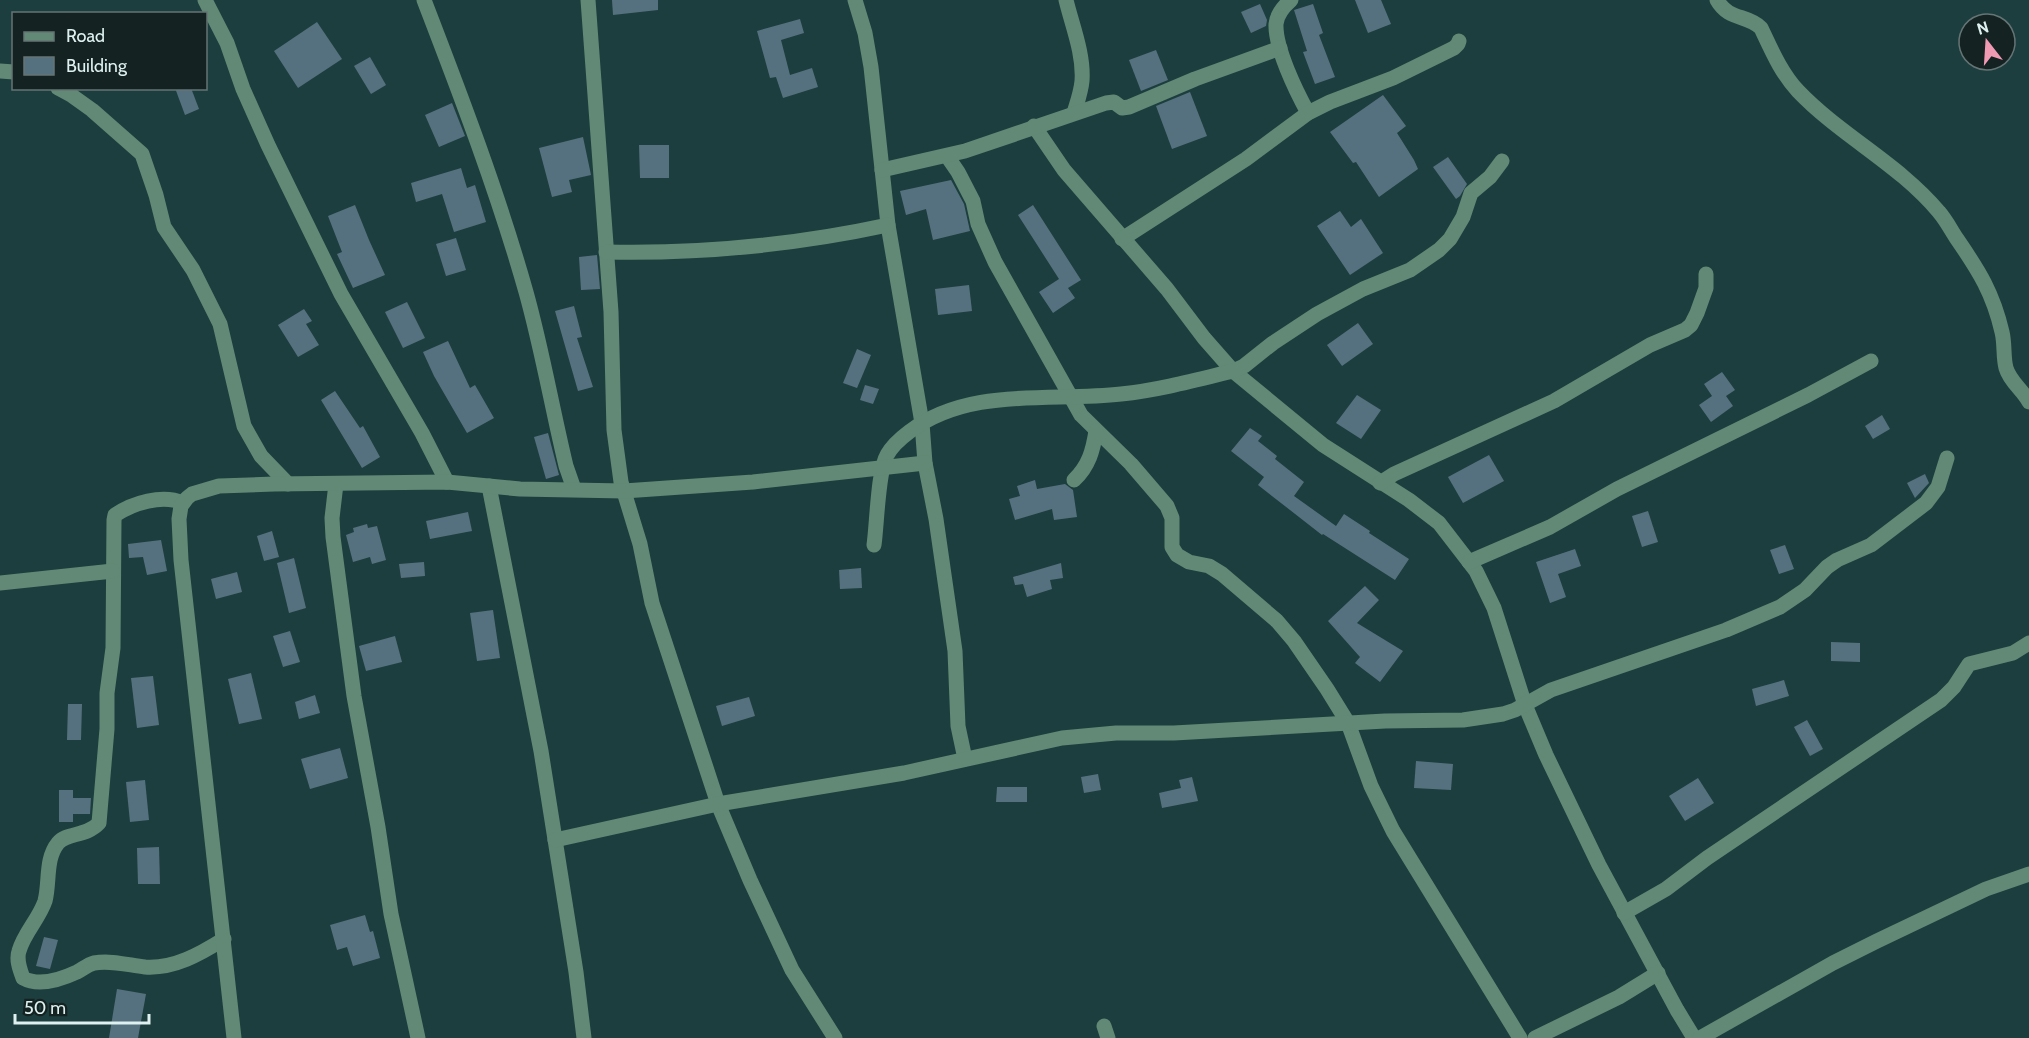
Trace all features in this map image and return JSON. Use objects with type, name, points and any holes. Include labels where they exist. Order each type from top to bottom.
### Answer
[{"type":"street","points":[[205,0],[227,43],[243,89],[268,145],[341,294],[422,433],[447,482]]},
{"type":"street","points":[[424,0],[477,140],[512,243],[527,295],[566,466],[574,489]]},
{"type":"street","points":[[588,0],[611,312],[614,430],[619,470],[640,544],[652,603],[718,804],[792,970],[835,1038]]},
{"type":"street","points":[[855,0],[865,33],[871,67],[888,225],[922,423],[925,463],[936,519],[955,651],[958,726],[965,759]]},
{"type":"street","points":[[1066,0],[1082,73],[1080,94],[1074,113]]},
{"type":"street","points":[[1292,0],[1277,20],[1280,48],[1295,88],[1308,113]]},
{"type":"street","points":[[1717,0],[1728,13],[1761,28],[1787,78],[1797,90],[1865,148],[1894,168],[1940,213],[1984,281],[2002,332],[2007,370],[2029,402]]},
{"type":"street","points":[[1122,239],[1231,170],[1308,113],[1402,74],[1454,48],[1459,41]]},
{"type":"street","points":[[882,170],[947,156],[1110,102],[1122,108],[1129,107],[1195,79],[1280,48]]},
{"type":"street","points":[[62,90],[100,116],[142,154],[164,227],[194,270],[220,324],[244,426],[261,456],[288,484]]},
{"type":"street","points":[[1034,126],[1064,170],[1167,289],[1204,338],[1233,371],[1323,445],[1409,500],[1439,524],[1469,562],[1484,585],[1494,608],[1525,705],[1555,774],[1624,913],[1694,1038]]},
{"type":"street","points":[[947,156],[973,201],[978,224],[995,262],[1082,415],[1131,464],[1167,506],[1172,518],[1172,547],[1177,555],[1189,562],[1216,569],[1276,621],[1299,648],[1348,723],[1371,786],[1392,831],[1520,1038]]},
{"type":"street","points":[[874,545],[886,457],[892,447],[922,423],[952,410],[990,401],[1102,396],[1142,391],[1233,371],[1244,366],[1273,342],[1317,314],[1364,289],[1410,270],[1434,254],[1454,232],[1465,213],[1470,194],[1490,177],[1502,161]]},
{"type":"street","points":[[606,252],[674,252],[746,247],[803,241],[888,225]]},
{"type":"street","points":[[1380,483],[1394,474],[1554,401],[1650,345],[1685,330],[1691,325],[1697,313],[1706,288],[1706,274]]},
{"type":"street","points":[[1469,562],[1544,530],[1617,489],[1808,395],[1871,361]]},
{"type":"street","points":[[1074,480],[1084,470],[1091,455],[1096,431]]},
{"type":"street","points":[[555,840],[718,804],[872,780],[1052,740],[1093,735],[1463,720],[1503,714],[1551,690],[1726,630],[1787,603],[1827,567],[1871,545],[1926,503],[1938,487],[1947,458]]},
{"type":"street","points":[[234,1038],[181,560],[179,519],[183,503],[192,494],[219,486],[447,482],[520,489],[624,491],[753,482],[925,463]]},
{"type":"street","points":[[336,484],[333,537],[347,652],[391,914],[418,1038]]},
{"type":"street","points":[[489,486],[541,752],[584,1038]]},
{"type":"street","points":[[183,503],[164,499],[131,507],[115,514],[113,648],[107,693],[107,729],[99,823],[90,831],[67,837],[57,844],[50,861],[44,904],[31,925],[19,952],[20,970],[23,978],[30,982],[42,982],[76,973],[89,965],[99,963],[158,967],[189,958],[224,939]]},
{"type":"street","points":[[0,583],[113,571]]},
{"type":"street","points":[[1624,913],[1666,889],[1707,858],[1941,700],[1954,687],[1969,664],[2013,653],[2029,643]]},
{"type":"street","points":[[1700,1038],[1877,940],[1986,889],[2029,874]]},
{"type":"street","points":[[1536,1038],[1619,997],[1658,973]]},
{"type":"building","points":[[612,0],[658,0],[658,10],[613,15]]},
{"type":"building","points":[[1355,0],[1381,0],[1391,24],[1368,33]]},
{"type":"building","points":[[1260,4],[1267,20],[1266,26],[1251,33],[1241,12]]},
{"type":"building","points":[[1313,4],[1323,33],[1319,35],[1335,77],[1315,84],[1303,52],[1307,51],[1294,10]]},
{"type":"building","points":[[800,19],[804,33],[781,40],[790,75],[812,68],[818,87],[783,98],[776,77],[770,78],[757,31]]},
{"type":"building","points":[[317,22],[342,59],[298,88],[274,51]]},
{"type":"building","points":[[1156,50],[1168,80],[1141,91],[1129,60]]},
{"type":"building","points":[[370,57],[386,85],[371,94],[354,66]]},
{"type":"building","points":[[176,90],[192,90],[199,109],[185,115]]},
{"type":"building","points":[[1190,92],[1207,136],[1172,149],[1156,106]]},
{"type":"building","points":[[1383,95],[1406,126],[1397,133],[1418,169],[1379,197],[1356,162],[1353,163],[1330,132]]},
{"type":"building","points":[[452,103],[465,136],[439,147],[425,115]]},
{"type":"building","points":[[583,137],[591,175],[569,180],[572,192],[552,197],[539,148]]},
{"type":"building","points":[[639,145],[669,145],[669,178],[640,178]]},
{"type":"building","points":[[1448,157],[1467,184],[1456,199],[1433,167]]},
{"type":"building","points":[[461,168],[467,188],[475,185],[486,222],[454,232],[442,194],[416,202],[411,183]]},
{"type":"building","points":[[951,180],[964,204],[970,231],[933,240],[926,209],[906,215],[900,191]]},
{"type":"building","points":[[355,205],[385,275],[353,288],[337,254],[342,252],[328,216]]},
{"type":"building","points":[[1033,205],[1081,280],[1068,288],[1075,298],[1053,313],[1039,292],[1059,279],[1018,215]]},
{"type":"building","points":[[1340,211],[1351,227],[1361,219],[1383,253],[1350,275],[1317,226]]},
{"type":"building","points":[[456,238],[466,270],[446,276],[436,244]]},
{"type":"building","points":[[597,255],[600,289],[581,290],[579,257]]},
{"type":"building","points":[[969,285],[972,311],[938,315],[935,289]]},
{"type":"building","points":[[407,302],[425,338],[403,348],[385,312]]},
{"type":"building","points":[[574,306],[582,337],[577,338],[593,387],[578,391],[555,311]]},
{"type":"building","points":[[304,309],[312,321],[306,324],[319,345],[298,357],[278,325]]},
{"type":"building","points":[[1358,323],[1373,344],[1342,366],[1327,345]]},
{"type":"building","points":[[448,341],[470,388],[475,385],[494,418],[467,433],[423,352]]},
{"type":"building","points":[[857,349],[871,355],[857,388],[843,383]]},
{"type":"building","points":[[1722,372],[1735,390],[1726,396],[1733,406],[1711,422],[1699,405],[1712,396],[1704,384]]},
{"type":"building","points":[[865,385],[879,389],[873,404],[860,400]]},
{"type":"building","points":[[335,391],[360,428],[363,426],[380,457],[362,468],[321,400]]},
{"type":"building","points":[[1357,395],[1381,410],[1361,439],[1336,423]]},
{"type":"building","points":[[1882,415],[1890,429],[1873,439],[1865,426]]},
{"type":"building","points":[[1250,428],[1262,436],[1258,441],[1277,456],[1275,459],[1304,482],[1294,496],[1336,526],[1344,514],[1409,559],[1395,580],[1322,535],[1258,485],[1264,477],[1231,451]]},
{"type":"building","points":[[548,433],[559,475],[546,479],[534,437]]},
{"type":"building","points":[[1489,455],[1504,481],[1463,503],[1448,477]]},
{"type":"building","points":[[1925,474],[1929,483],[1915,498],[1907,483]]},
{"type":"building","points":[[1035,480],[1037,489],[1065,484],[1073,490],[1077,517],[1054,520],[1052,509],[1015,520],[1009,499],[1020,496],[1017,486]]},
{"type":"building","points":[[1648,511],[1658,542],[1642,547],[1632,516]]},
{"type":"building","points":[[468,512],[472,531],[430,539],[426,521]]},
{"type":"building","points":[[367,524],[368,528],[377,526],[386,560],[372,564],[370,557],[353,562],[346,535],[354,532],[353,528]]},
{"type":"building","points":[[272,531],[279,557],[264,561],[257,536]]},
{"type":"building","points":[[161,540],[167,571],[147,575],[143,557],[129,558],[128,544]]},
{"type":"building","points":[[1785,545],[1794,569],[1779,574],[1770,550]]},
{"type":"building","points":[[1575,549],[1581,566],[1558,574],[1566,597],[1550,603],[1536,562]]},
{"type":"building","points":[[294,558],[306,608],[289,613],[277,563]]},
{"type":"building","points":[[424,562],[425,576],[401,578],[399,564]]},
{"type":"building","points":[[1061,563],[1063,578],[1050,580],[1052,589],[1027,597],[1023,584],[1015,585],[1013,577]]},
{"type":"building","points":[[861,568],[862,588],[840,589],[839,570]]},
{"type":"building","points":[[237,572],[242,592],[216,599],[211,579]]},
{"type":"building","points":[[1365,586],[1379,600],[1357,623],[1403,651],[1380,682],[1355,663],[1360,657],[1328,621]]},
{"type":"building","points":[[493,610],[500,658],[477,661],[470,613]]},
{"type":"building","points":[[290,631],[300,662],[283,667],[273,636]]},
{"type":"building","points":[[395,636],[402,662],[366,671],[359,646]]},
{"type":"building","points":[[1831,642],[1860,643],[1860,662],[1831,661]]},
{"type":"building","points":[[251,673],[262,719],[239,724],[228,679]]},
{"type":"building","points":[[153,676],[159,725],[137,728],[131,678]]},
{"type":"building","points":[[1784,680],[1789,696],[1756,706],[1752,689]]},
{"type":"building","points":[[315,695],[320,713],[299,719],[295,702]]},
{"type":"building","points":[[749,697],[755,716],[722,726],[716,706]]},
{"type":"building","points":[[68,704],[82,704],[81,740],[67,740]]},
{"type":"building","points":[[1807,720],[1823,749],[1810,756],[1794,727]]},
{"type":"building","points":[[340,748],[348,778],[310,789],[301,759]]},
{"type":"building","points":[[1416,761],[1453,764],[1451,790],[1414,788]]},
{"type":"building","points":[[1098,774],[1101,790],[1084,793],[1081,777]]},
{"type":"building","points":[[1192,777],[1198,801],[1162,808],[1159,793],[1181,788],[1179,780]]},
{"type":"building","points":[[1698,778],[1714,803],[1685,821],[1669,796]]},
{"type":"building","points":[[145,780],[149,820],[130,822],[126,782]]},
{"type":"building","points":[[997,787],[1027,787],[1027,802],[996,802]]},
{"type":"building","points":[[59,790],[73,790],[73,798],[91,798],[90,814],[73,814],[73,822],[59,822]]},
{"type":"building","points":[[159,847],[160,884],[138,884],[137,848]]},
{"type":"building","points":[[365,915],[370,932],[373,931],[380,958],[353,966],[347,947],[337,950],[330,925]]},
{"type":"building","points":[[44,937],[58,940],[50,969],[36,966]]},
{"type":"building","points":[[117,989],[146,994],[138,1038],[109,1038]]}]
